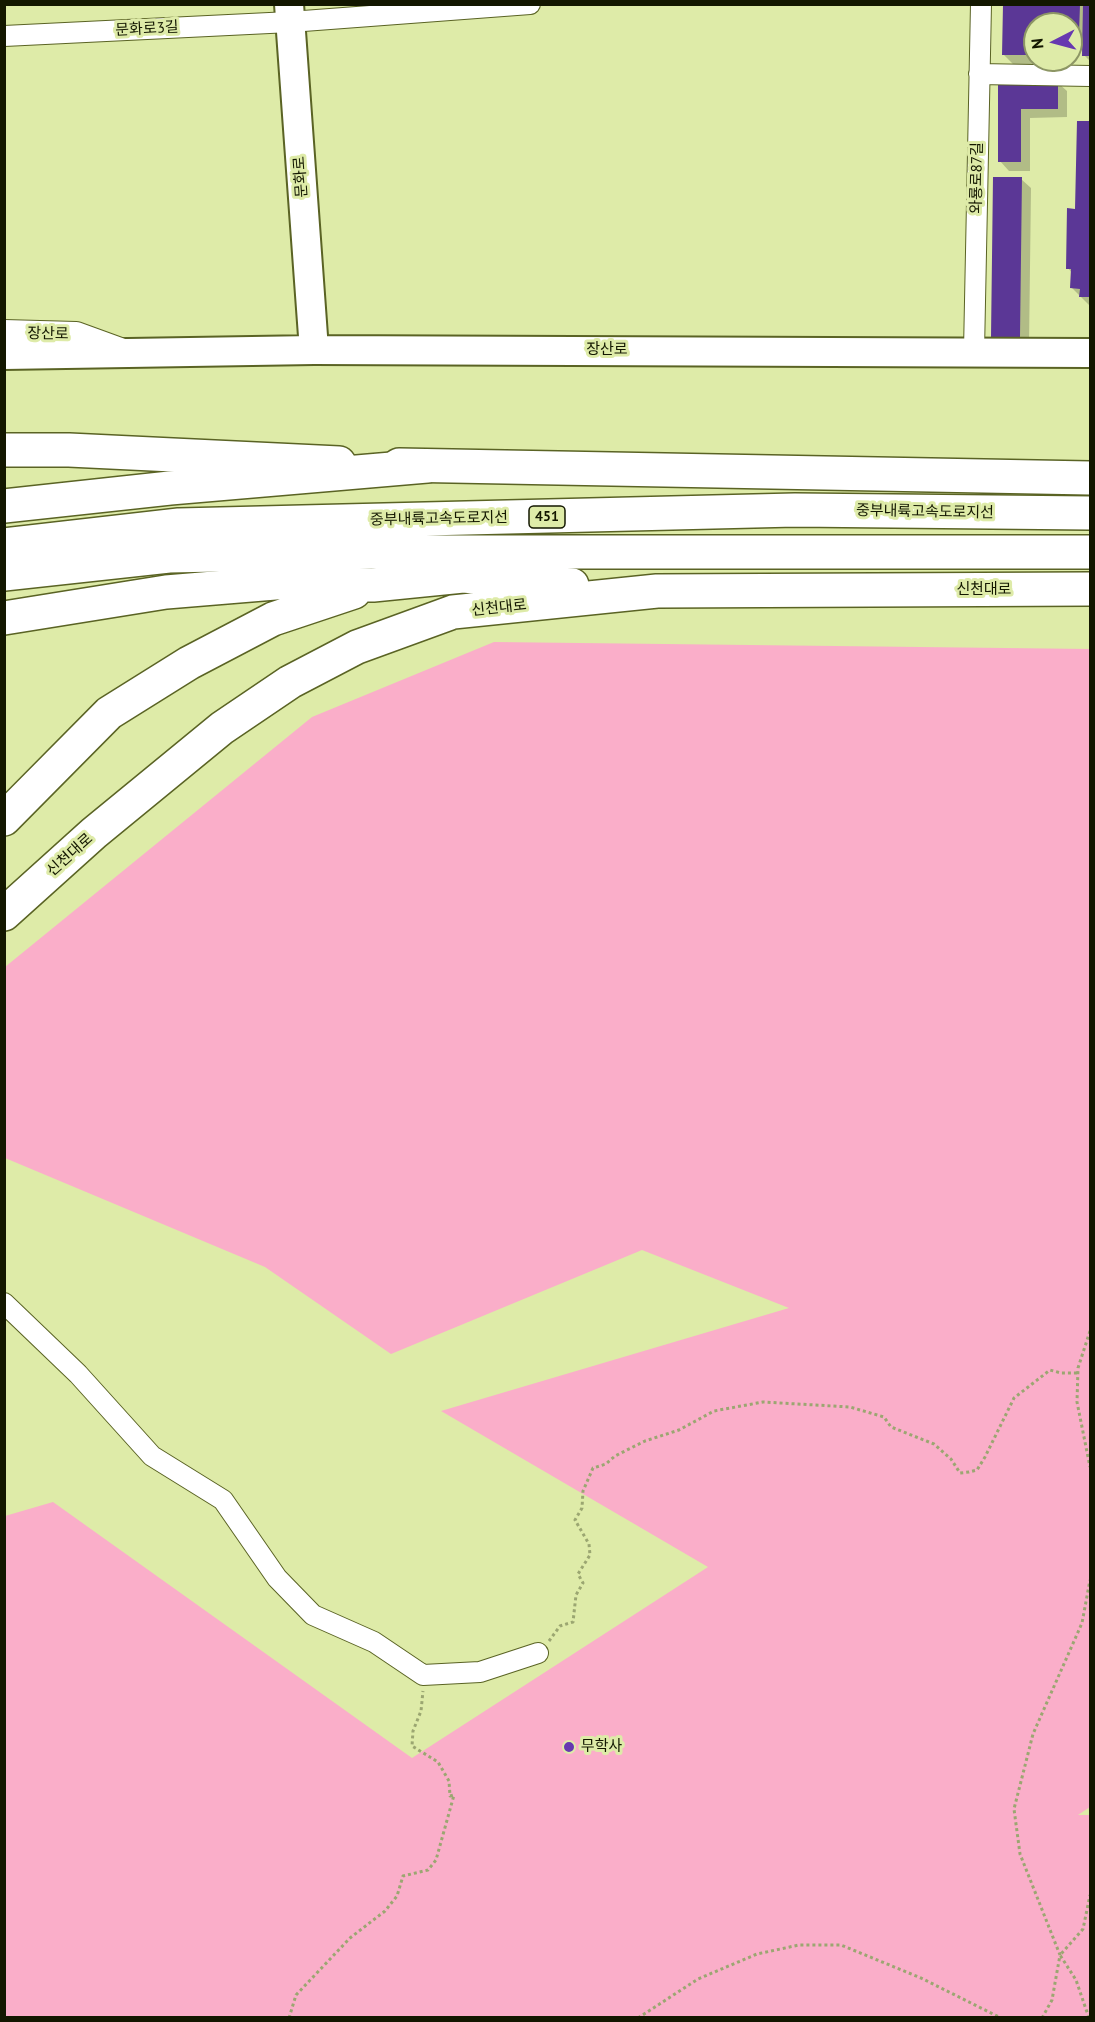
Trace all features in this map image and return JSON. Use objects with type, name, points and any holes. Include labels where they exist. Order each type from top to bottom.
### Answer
[{"type":"highway","points":[[4,443],[69,450]]},
{"type":"highway","points":[[4,450],[69,450],[427,466],[1090,478]]},
{"type":"highway","points":[[4,507],[170,488],[427,466]]},
{"type":"highway","name":"중부내륙고속도로지선","points":[[4,545],[179,525],[795,510],[1090,513]]},
{"type":"highway","name":"중부내륙고속도로지선","points":[[4,573],[169,556],[362,552],[1090,552]]},
{"type":"highway","points":[[4,618],[166,592],[287,582],[373,585],[463,576],[657,591]]},
{"type":"highway","points":[[4,819],[109,713],[189,663],[273,619],[373,585]]},
{"type":"highway","name":"신천대로","points":[[4,914],[94,833],[222,728],[290,682],[357,647],[453,612],[657,591],[1090,589]]},
{"type":"main road","name":"문화로","points":[[289,14],[314,350]]},
{"type":"main road","name":"장산로","points":[[4,355],[314,350],[1090,353]]},
{"type":"street","name":"문화로3길","points":[[4,36],[289,14],[530,4]]},
{"type":"street","name":"와룡로87길","points":[[974,351],[981,4]]},
{"type":"street","points":[[979,74],[1090,76]]},
{"type":"street","name":"장산로","points":[[4,333],[76,335],[123,352]]},
{"type":"street","points":[[4,1303],[78,1374],[152,1456],[223,1500],[277,1578],[313,1615],[374,1642],[423,1675],[480,1672],[538,1653]]},
{"type":"path","points":[[1090,1331],[1078,1373],[1077,1402],[1090,1467]]},
{"type":"path","points":[[538,1653],[560,1626],[573,1622],[576,1595],[583,1583],[578,1574],[590,1555],[589,1544],[575,1520],[582,1509],[583,1491],[593,1468],[606,1464],[615,1456],[645,1441],[679,1430],[714,1411],[763,1402],[850,1407],[884,1417],[891,1426],[934,1444],[951,1459],[960,1473],[969,1472],[977,1470],[985,1457],[1014,1398],[1050,1370],[1061,1373],[1078,1373]]},
{"type":"path","points":[[1089,2018],[1076,1980],[1060,1955],[1020,1854],[1014,1809],[1033,1734],[1082,1623],[1090,1580]]},
{"type":"path","points":[[289,2018],[296,1995],[350,1938],[385,1911],[397,1896],[403,1876],[428,1870],[436,1860],[454,1795],[450,1796],[449,1781],[438,1762],[412,1746],[413,1731],[421,1711],[423,1675]]},
{"type":"path","points":[[1042,2018],[1052,2000],[1060,1955],[1083,1929],[1090,1895]]},
{"type":"path","points":[[638,2018],[698,1978],[757,1954],[799,1945],[841,1946],[921,1978],[1001,2018]]},
{"type":"shaded area","points":[[494,642],[1090,649],[1090,1807],[1078,1815],[1090,1815],[1090,2017],[5,2017],[5,1516],[53,1502],[412,1758],[708,1567],[441,1411],[789,1308],[642,1250],[391,1354],[265,1267],[5,1158],[5,967],[312,717]]},
{"type":"building","points":[[1083,4],[1090,4],[1090,56],[1083,56]]},
{"type":"building","points":[[1003,5],[1080,5],[1080,12],[1023,12],[1023,55],[1002,55]]},
{"type":"building","points":[[998,80],[1058,80],[1058,109],[1021,109],[1021,162],[998,162]]},
{"type":"building","points":[[1077,121],[1090,121],[1090,297],[1079,297],[1080,289],[1070,288],[1071,269],[1066,269],[1067,208],[1075,209]]},
{"type":"building","points":[[993,177],[1022,177],[1020,337],[991,337]]},
{"type":"place","name":"무학사","points":[[569,1747]]}]
